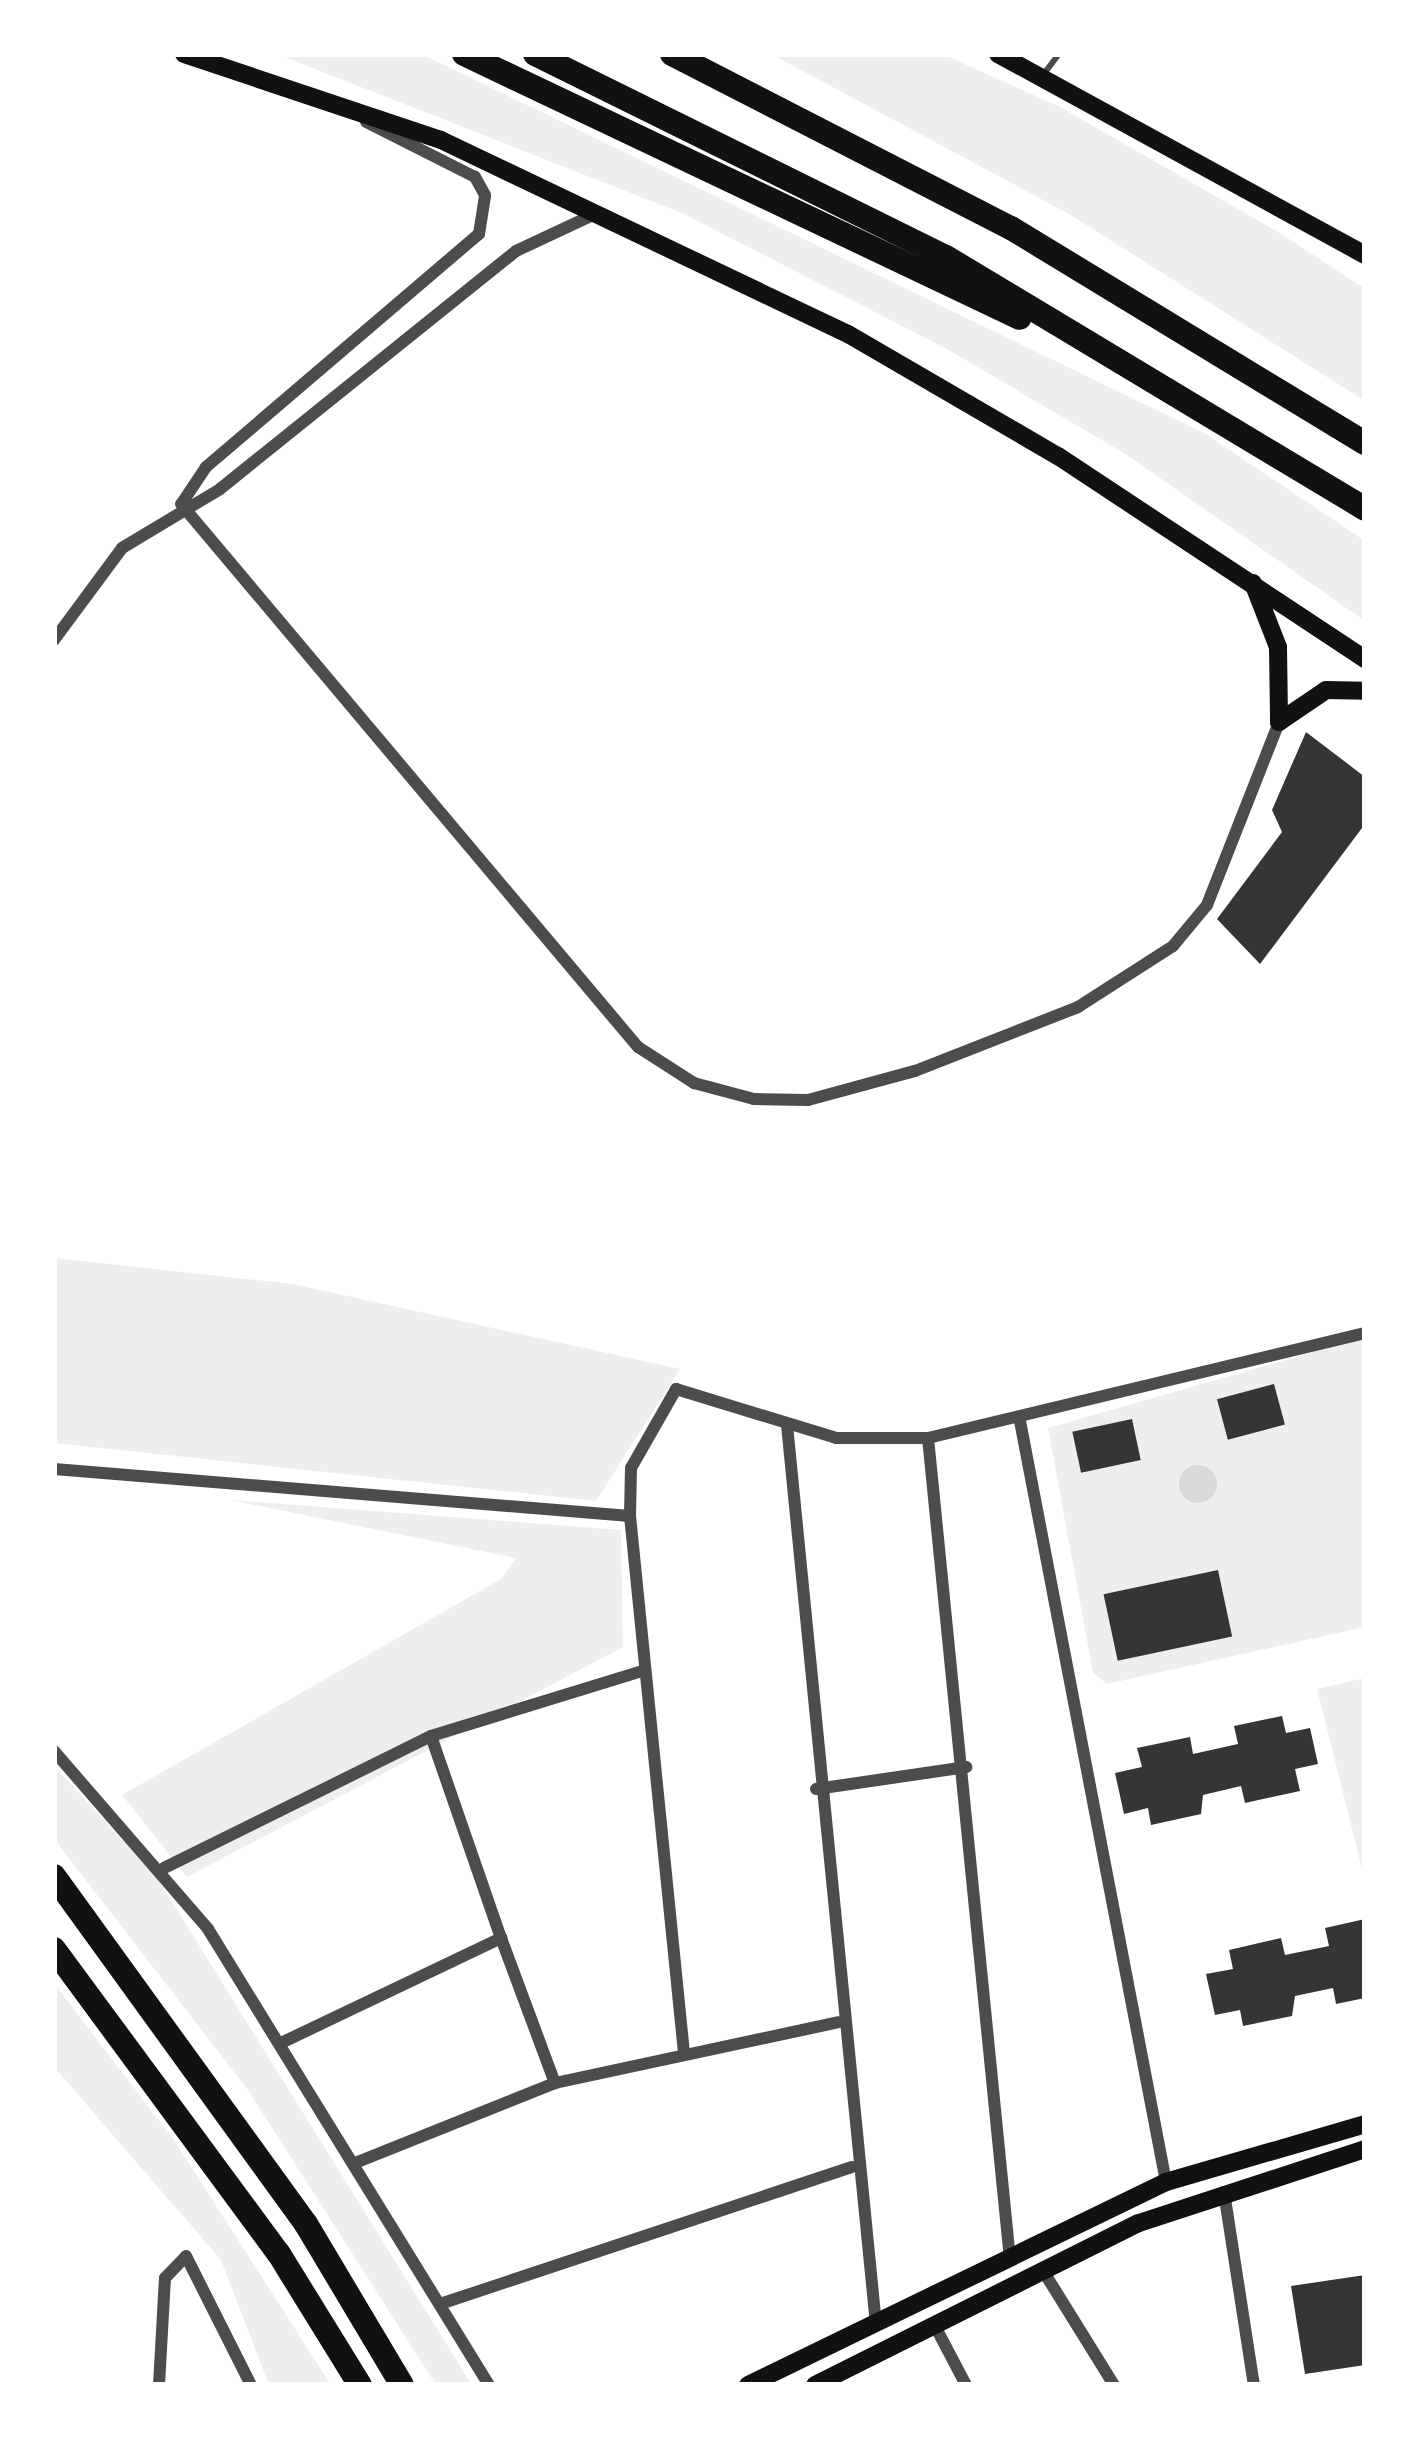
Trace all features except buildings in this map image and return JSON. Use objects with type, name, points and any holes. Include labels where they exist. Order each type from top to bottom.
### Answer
[{"type":"highway","points":[[464,54],[1261,439]]},
{"type":"highway","points":[[535,54],[946,257],[1261,439],[1365,509]]},
{"type":"highway","points":[[672,54],[1011,228],[1365,442]]},
{"type":"highway","points":[[54,1876],[293,2205],[402,2385]]},
{"type":"highway","points":[[54,1949],[279,2254],[360,2385]]},
{"type":"main road","points":[[184,54],[277,77],[597,213],[848,334],[1252,581],[1365,659]]},
{"type":"main road","points":[[998,54],[1365,255]]},
{"type":"main road","points":[[1252,581],[1282,664],[1280,722]]},
{"type":"main road","points":[[1280,722],[1326,691],[1365,691]]},
{"type":"main road","points":[[748,2385],[1166,2182],[1365,2124]]},
{"type":"main road","points":[[815,2385],[1041,2268],[1224,2192],[1365,2149]]},
{"type":"main road","points":[[1010,2259],[1041,2268]]},
{"type":"street","points":[[181,504],[206,467],[465,252],[485,216],[475,177],[277,77]]},
{"type":"street","points":[[54,640],[122,548],[181,504],[220,489],[516,251],[597,213]]},
{"type":"street","points":[[181,504],[638,1047],[694,1083],[754,1099],[808,1100],[915,1071],[1078,1006],[1173,946],[1207,905],[1280,722]]},
{"type":"street","points":[[684,2053],[630,1516],[632,1468],[676,1389],[851,1440],[928,1438],[1020,1421],[1365,1333]]},
{"type":"street","points":[[1020,1421],[1166,2182]]},
{"type":"street","points":[[787,1425],[852,2167],[875,2324]]},
{"type":"street","points":[[928,1438],[965,1767],[1010,2259]]},
{"type":"street","points":[[54,1469],[630,1516]]},
{"type":"street","points":[[164,1868],[431,1736],[645,1670]]},
{"type":"street","points":[[431,1736],[555,2083]]},
{"type":"street","points":[[54,1751],[164,1868],[283,2042],[489,2385]]},
{"type":"street","points":[[816,1789],[965,1767]]},
{"type":"street","points":[[283,2042],[501,1938]]},
{"type":"street","points":[[355,2163],[555,2083],[839,2022]]},
{"type":"street","points":[[440,2304],[852,2167]]},
{"type":"street","points":[[1224,2192],[1254,2385]]},
{"type":"street","points":[[159,2385],[165,2278],[186,2256],[251,2385]]},
{"type":"street","points":[[1041,2268],[1114,2385]]},
{"type":"street","points":[[935,2326],[966,2385]]},
{"type":"lane","points":[[1043,76],[1059,54]]},
{"type":"shaded area","points":[[277,54],[422,54],[1206,434],[1365,541],[1365,621],[1124,453],[945,348],[684,214]]},
{"type":"shaded area","points":[[771,54],[942,54],[1058,106],[1280,233],[1365,289],[1365,401],[1069,214]]},
{"type":"shaded area","points":[[54,1258],[293,1284],[680,1369],[596,1501],[54,1443]]},
{"type":"shaded area","points":[[1365,1337],[1365,1627],[1107,1684],[1093,1673],[1048,1428]]},
{"type":"shaded area","points":[[1198,1465],[1211,1471],[1217,1484],[1211,1497],[1198,1503],[1185,1497],[1179,1484],[1185,1471]]},
{"type":"shaded area","points":[[230,1500],[621,1530],[623,1647],[187,1877],[122,1795],[501,1579],[516,1558]]},
{"type":"shaded area","points":[[1365,1678],[1365,1881],[1317,1689]]},
{"type":"shaded area","points":[[54,1766],[156,1876],[472,2385],[436,2385],[248,2090],[54,1839]]},
{"type":"shaded area","points":[[54,1983],[176,2143],[331,2385],[269,2385],[221,2260],[54,2067]]}]
